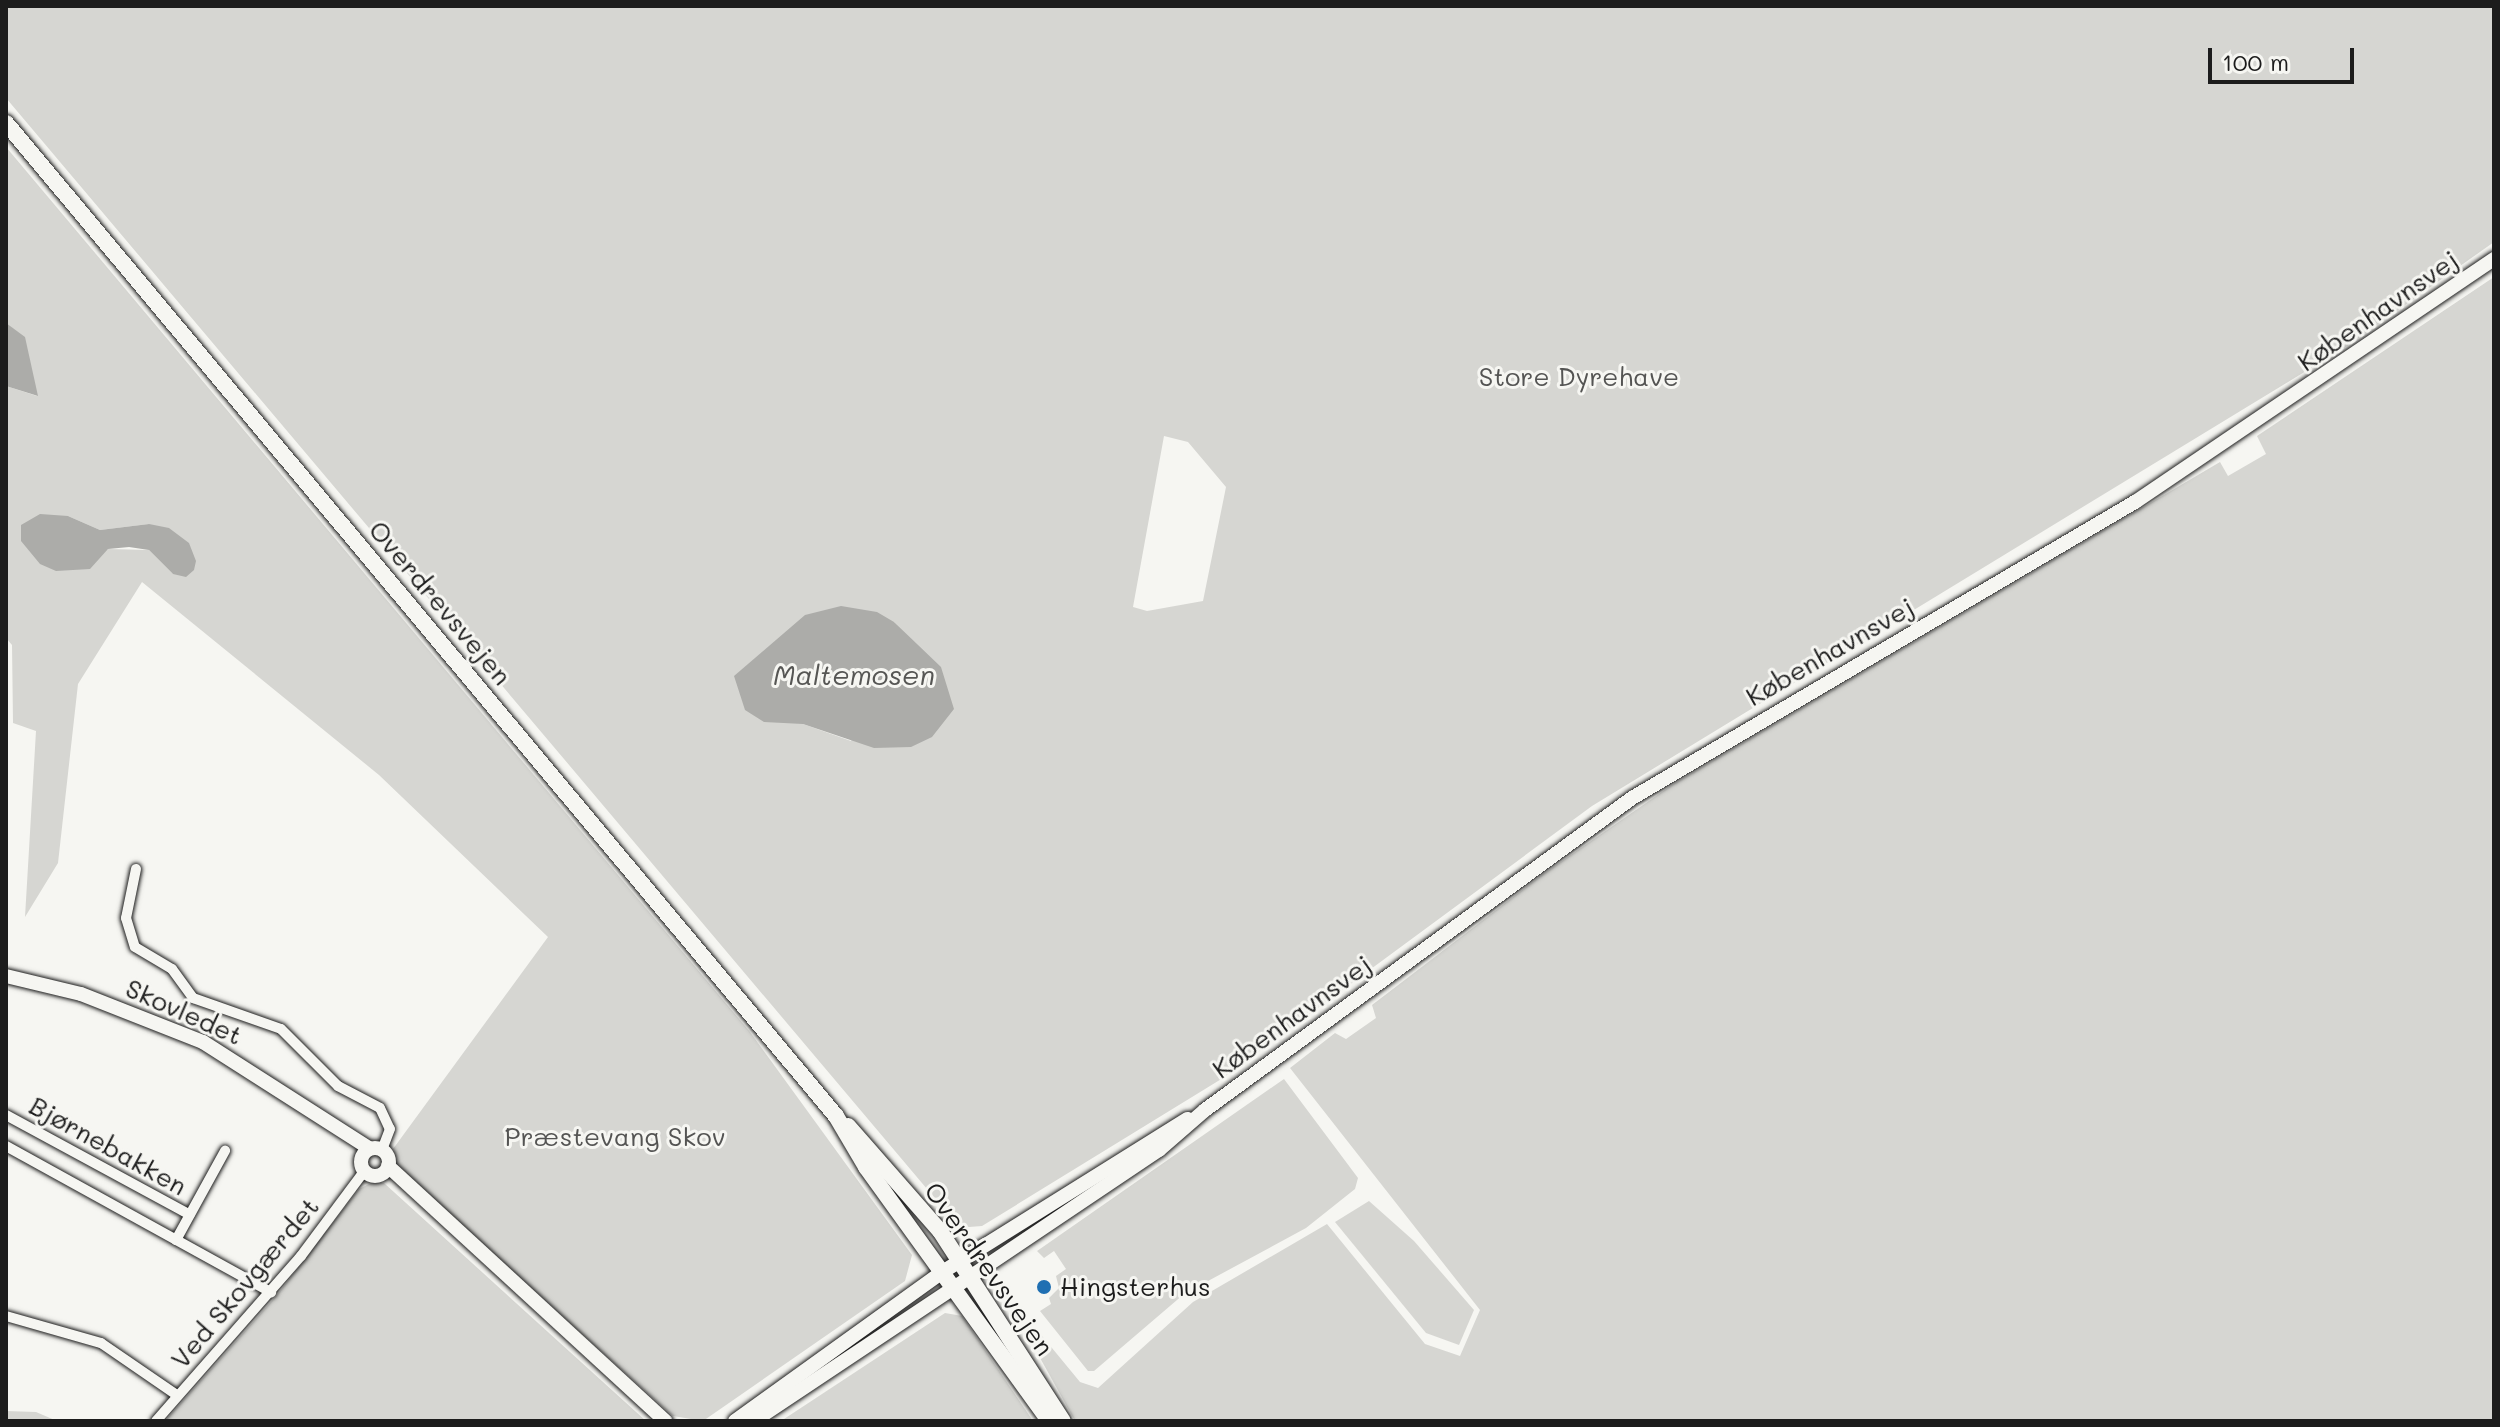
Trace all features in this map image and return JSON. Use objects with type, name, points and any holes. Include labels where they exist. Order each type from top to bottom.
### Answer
[{"type":"main road","name":"Overdrevsvejen","points":[[6,123],[836,1116],[914,1200],[960,1260],[1063,1421]]},
{"type":"main road","name":"Københavnsvej","points":[[735,1421],[960,1260],[1205,1110],[1632,798],[2135,502],[2494,259]]},
{"type":"main road","name":"Skovledet","points":[[6,976],[81,994],[195,1038],[328,1122],[370,1157]]},
{"type":"main road","name":"Københavnsvej","points":[[754,1421],[1159,1150],[1205,1110]]},
{"type":"main road","name":"Overdrevsvejen","points":[[836,1116],[866,1167],[944,1271],[1049,1421]]},
{"type":"main road","points":[[370,1157],[665,1421]]},
{"type":"main road","points":[[370,1157],[386,1169]]},
{"type":"street","points":[[136,869],[126,918],[135,947],[172,969],[193,998],[281,1029],[338,1086],[380,1108],[390,1129],[370,1157]]},
{"type":"street","name":"Bjørnebakken","points":[[6,1115],[190,1215]]},
{"type":"street","name":"Bjørnebakken","points":[[6,1146],[271,1292]]},
{"type":"street","name":"Bjørnebakken","points":[[176,1240],[225,1151]]},
{"type":"street","name":"Ved Skovgærdet","points":[[156,1421],[271,1292],[370,1157]]},
{"type":"street","points":[[6,1316],[101,1343],[178,1396]]},
{"type":"green space","name":"Store Dyrehave","points":[[6,6],[2494,6],[2494,242],[2347,346],[1592,806],[1223,1078],[982,1226],[969,1227],[956,1223],[938,1202],[6,98]],"holes":[[[1164,436],[1188,442],[1226,487],[1203,601],[1147,611],[1133,607]],[[894,622],[912,641],[851,741],[803,724]]]},
{"type":"green space","name":"Præstevang Skov","points":[[6,147],[750,1032],[912,1255],[905,1281],[703,1421],[673,1416],[396,1166],[393,1149],[548,937],[379,775],[142,582],[78,684],[58,863],[25,917],[36,731],[13,723],[12,645],[6,638],[6,386],[37,396],[6,323]],"holes":[[[68,516],[100,530],[149,524],[173,574],[149,550],[108,549],[98,555]]]},
{"type":"green space","points":[[2494,277],[2494,1421],[1075,1421],[1029,1338],[1038,1331],[1080,1382],[1098,1388],[1193,1302],[1327,1224],[1425,1344],[1460,1356],[1480,1310],[1290,1068],[1335,1033],[1346,1039],[1376,1018],[1372,1005],[1542,875],[1672,785],[2220,462],[2228,476],[2266,454],[2257,436]]},
{"type":"green space","points":[[1284,1079],[1358,1178],[1355,1189],[1306,1228],[1184,1294],[1094,1371],[1088,1371],[1040,1311],[1051,1304],[1049,1298],[1059,1288],[1056,1276],[1066,1269],[1054,1251],[1044,1258],[1037,1251]]},
{"type":"green space","points":[[371,1183],[384,1183],[646,1421],[165,1421],[277,1295],[359,1189]]},
{"type":"green space","points":[[1369,1201],[1414,1241],[1474,1310],[1459,1345],[1426,1333],[1335,1222]]},
{"type":"green space","points":[[945,1313],[962,1316],[1033,1421],[781,1421]]},
{"type":"green space","points":[[6,1411],[36,1412],[57,1421],[6,1421]]},
{"type":"water","points":[[6,323],[25,337],[38,396],[6,386]]},
{"type":"water","points":[[40,514],[68,516],[100,530],[149,524],[169,528],[189,543],[196,561],[194,570],[186,577],[173,574],[149,550],[129,547],[108,549],[90,569],[56,571],[40,564],[21,541],[21,525]]},
{"type":"water","name":"Maltemosen","points":[[841,606],[877,612],[894,622],[941,667],[954,709],[932,737],[911,747],[874,748],[803,724],[764,722],[745,710],[734,676],[805,615]]},
{"type":"place","name":"Hingsterhus","points":[[1044,1287]]}]
